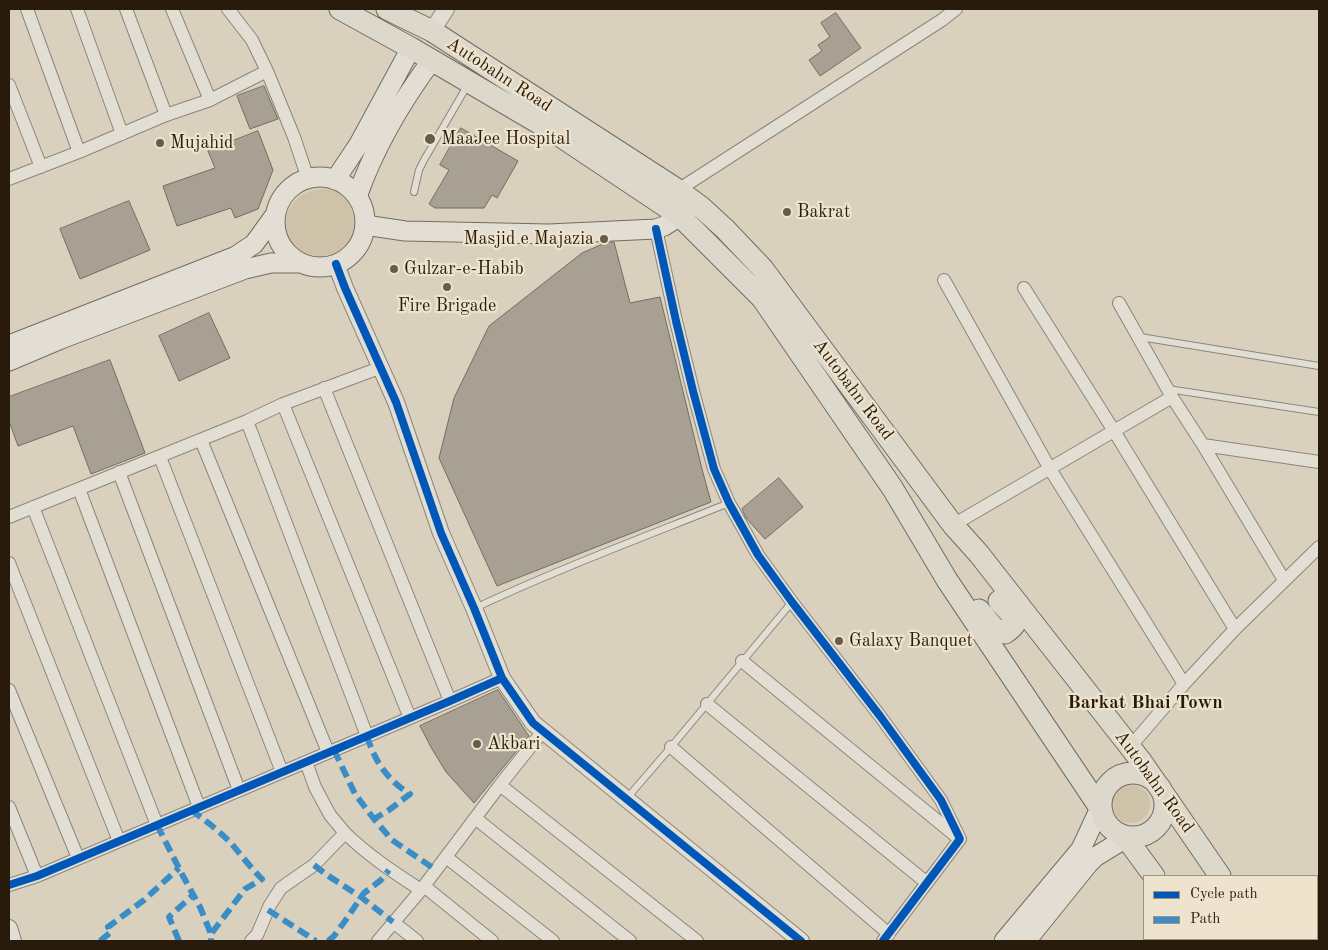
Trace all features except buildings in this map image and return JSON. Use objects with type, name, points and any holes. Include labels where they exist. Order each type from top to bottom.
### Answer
[{"type":"highway","name":"Autobahn Road","points":[[340,9],[432,60],[554,132],[680,216],[762,298],[893,489],[947,580],[1100,808]]},
{"type":"highway","name":"Autobahn Road","points":[[387,9],[432,32],[678,190],[726,229],[763,269],[953,526],[978,554],[1130,747],[1160,787],[1219,875]]},
{"type":"highway","points":[[947,580],[969,598],[994,628],[1005,633],[1013,626],[1014,619],[986,585],[978,554]]},
{"type":"highway","points":[[1126,838],[1150,833],[1158,826],[1163,817],[1165,807],[1160,787],[1143,775],[1132,773],[1112,780],[1105,788],[1100,808],[1107,824],[1126,838],[1153,875]]},
{"type":"main road","points":[[335,180],[359,144],[411,48]]},
{"type":"main road","points":[[357,197],[373,155],[413,86],[432,60]]},
{"type":"main road","points":[[9,345],[236,256],[254,244],[275,214],[279,202],[286,192],[296,184],[308,179],[326,178],[335,180],[347,187],[357,197],[363,210],[365,225],[362,237],[348,258],[324,267],[312,267],[300,263],[288,255],[280,243],[275,229],[275,214]]},
{"type":"main road","points":[[365,225],[405,231],[540,234],[656,229],[680,216]]},
{"type":"main road","points":[[9,361],[61,339],[245,269],[270,263],[300,263]]},
{"type":"main road","points":[[1004,941],[1080,849],[1100,808]]},
{"type":"main road","points":[[1026,941],[1089,863],[1095,857],[1126,838]]},
{"type":"street","points":[[27,9],[79,152]]},
{"type":"street","points":[[77,9],[122,134]]},
{"type":"street","points":[[126,9],[166,116]]},
{"type":"street","points":[[172,9],[210,100]]},
{"type":"street","points":[[228,9],[252,40],[267,71],[294,137],[308,179]]},
{"type":"street","points":[[432,32],[446,9]]},
{"type":"street","points":[[678,190],[942,20],[956,9]]},
{"type":"street","points":[[9,179],[210,100],[267,71]]},
{"type":"street","points":[[9,85],[41,167]]},
{"type":"street","points":[[656,229],[693,391],[714,469],[729,504],[758,555],[941,800],[960,839]]},
{"type":"street","points":[[336,264],[345,288],[382,367],[441,533],[502,678],[533,723],[802,941]]},
{"type":"street","points":[[944,280],[1050,468],[1184,684]]},
{"type":"street","points":[[1024,288],[1235,629]]},
{"type":"street","points":[[1119,303],[1170,393],[1284,580]]},
{"type":"street","points":[[9,517],[160,457],[283,404],[382,367]]},
{"type":"street","points":[[324,388],[450,701]]},
{"type":"street","points":[[953,526],[1114,431],[1170,393]]},
{"type":"street","points":[[283,404],[410,718]]},
{"type":"street","points":[[247,421],[368,736]]},
{"type":"street","points":[[201,440],[328,752]]},
{"type":"street","points":[[1203,445],[1319,462]]},
{"type":"street","points":[[160,457],[282,772]]},
{"type":"street","points":[[119,472],[239,790]]},
{"type":"street","points":[[79,489],[199,807]]},
{"type":"street","points":[[32,507],[157,825]]},
{"type":"street","points":[[1130,747],[1184,684],[1235,629],[1319,547]]},
{"type":"street","points":[[9,564],[120,841]]},
{"type":"street","points":[[742,661],[960,839]]},
{"type":"street","points":[[9,885],[37,876],[502,678]]},
{"type":"street","points":[[9,690],[78,858]]},
{"type":"street","points":[[706,704],[927,883]]},
{"type":"street","points":[[378,941],[422,888],[543,731]]},
{"type":"street","points":[[671,747],[886,938],[960,839]]},
{"type":"street","points":[[306,762],[315,787],[330,815],[345,833],[382,865],[422,888],[492,941]]},
{"type":"street","points":[[500,785],[697,941]]},
{"type":"street","points":[[9,807],[37,876]]},
{"type":"street","points":[[475,818],[630,941]]},
{"type":"street","points":[[251,941],[257,935],[270,905],[281,888],[314,865],[345,833]]},
{"type":"street","points":[[446,857],[553,941]]},
{"type":"street","points":[[393,922],[417,941]]},
{"type":"street","points":[[9,928],[14,941]]},
{"type":"lane","points":[[414,192],[424,160],[469,82]]},
{"type":"lane","points":[[1138,337],[1319,366]]},
{"type":"lane","points":[[1170,393],[1319,412]]},
{"type":"lane","points":[[474,608],[509,592],[729,504]]},
{"type":"lane","points":[[626,799],[792,602]]},
{"type":"shaded area","points":[[323,189],[338,192],[351,200],[359,213],[362,228],[359,243],[351,256],[338,264],[323,267],[308,264],[295,256],[287,243],[284,228],[287,213],[295,200],[308,192]]},
{"type":"shaded area","points":[[1131,785],[1144,791],[1150,804],[1144,817],[1131,823],[1118,817],[1112,804],[1118,791]]},
{"type":"marked path","points":[[367,736],[383,769],[395,783],[410,794],[374,819]]},
{"type":"marked path","points":[[334,750],[355,794],[374,819],[392,840],[436,870]]},
{"type":"marked path","points":[[191,810],[231,843],[262,879],[245,889],[211,934]]},
{"type":"marked path","points":[[157,825],[200,907],[211,934],[211,941]]},
{"type":"marked path","points":[[314,865],[361,897],[393,922]]},
{"type":"marked path","points":[[100,941],[111,932],[108,927],[144,900],[179,868]]},
{"type":"marked path","points":[[328,941],[334,936],[364,893],[381,880],[389,870]]},
{"type":"marked path","points":[[179,941],[169,917],[193,895]]},
{"type":"marked path","points":[[268,910],[316,941]]},
{"type":"cycle path","points":[[656,229],[693,391],[714,469],[729,503],[758,555],[941,800],[960,839],[883,941]]},
{"type":"cycle path","points":[[336,264],[396,402],[441,533],[502,678],[533,723],[801,941]]},
{"type":"cycle path","points":[[9,885],[37,876],[502,678]]},
{"type":"place","name":"MaaJee Hospital","points":[[430,139]]},
{"type":"place","name":"Mujahid","points":[[160,143]]},
{"type":"place","name":"Bakrat","points":[[787,212]]},
{"type":"place","name":"Masjid e Majazia","points":[[604,239]]},
{"type":"place","name":"Gulzar-e-Habib","points":[[394,269]]},
{"type":"place","name":"Fire Brigade","points":[[447,287]]},
{"type":"place","name":"Galaxy Banquet","points":[[839,641]]},
{"type":"place","name":"Akbari","points":[[477,744]]},
{"type":"district","name":"Barkat Bhai Town","points":[[1145,703]]}]
